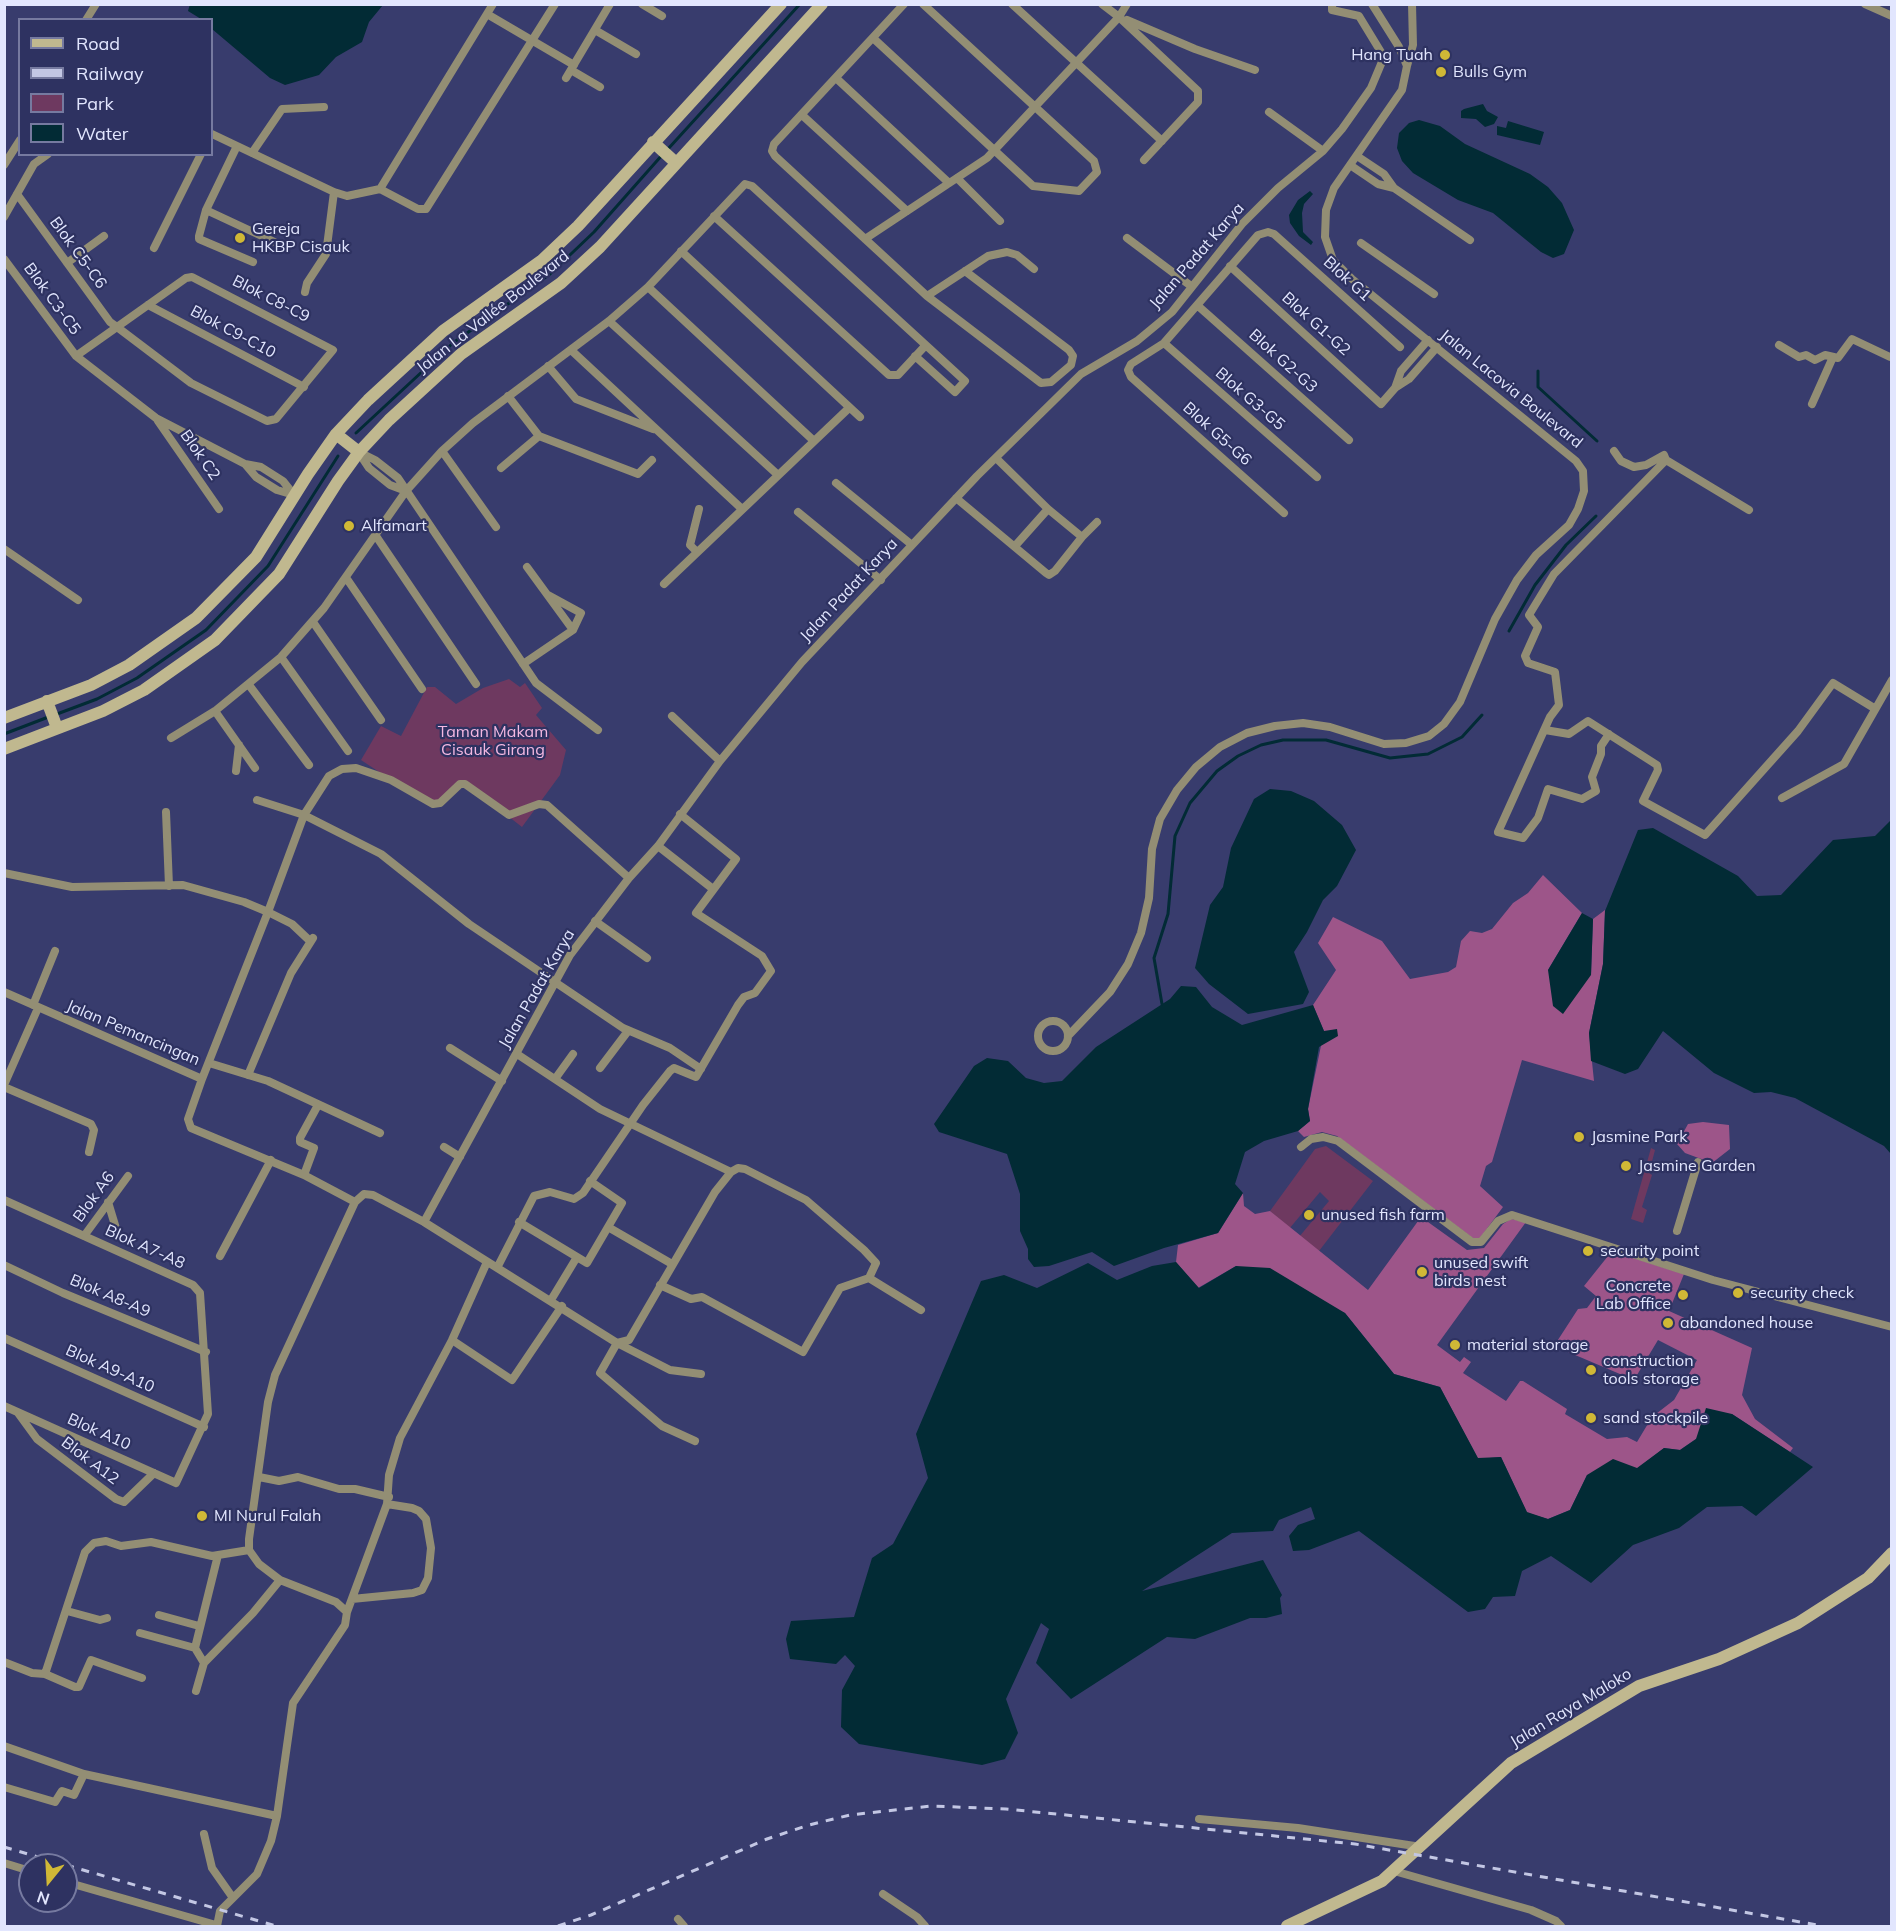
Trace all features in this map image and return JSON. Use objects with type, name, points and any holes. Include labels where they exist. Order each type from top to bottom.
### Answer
[{"type":"street","points":[[87,18],[96,4]]},
{"type":"street","points":[[380,189],[493,4]]},
{"type":"street","points":[[213,135],[334,192],[347,196],[380,189],[418,209],[426,209],[555,4]]},
{"type":"street","points":[[570,71],[610,4]]},
{"type":"street","points":[[642,4],[662,16]]},
{"type":"street","name":"Jalan La Vallée Boulevard","points":[[4,717],[91,685],[129,665],[196,618],[256,557],[294,495],[336,434],[368,400],[443,331],[541,261],[578,226],[781,4]]},
{"type":"street","name":"Jalan La Vallée Boulevard","points":[[4,748],[103,711],[144,690],[215,640],[279,574],[359,453],[388,420],[461,354],[561,283],[600,247],[675,162],[822,4]]},
{"type":"street","points":[[904,4],[774,144],[772,151],[927,296],[1041,383],[1051,382],[1071,365],[1073,356],[1069,350],[965,271]]},
{"type":"street","points":[[873,38],[1033,186],[1080,191],[1097,172],[1097,167],[923,4]]},
{"type":"street","points":[[1012,4],[1162,141]]},
{"type":"street","points":[[1102,4],[1119,16],[1198,91],[1198,102],[1144,160]]},
{"type":"street","points":[[865,239],[953,181],[994,150],[1119,16],[1127,4]]},
{"type":"street","name":"Jalan Padat Karya","points":[[424,1222],[556,981],[595,921],[658,846],[720,761],[802,662],[956,498],[1081,374],[1148,333],[1172,312],[1242,224],[1278,188],[1323,151],[1371,88],[1384,57],[1359,16],[1332,10],[1332,4]]},
{"type":"street","points":[[1372,4],[1399,47],[1407,66]]},
{"type":"street","name":"Jalan Lacovia Boulevard","points":[[1068,1036],[1110,992],[1128,964],[1141,933],[1149,898],[1152,849],[1160,819],[1177,790],[1196,767],[1220,747],[1247,733],[1275,726],[1303,723],[1330,727],[1384,744],[1406,743],[1429,736],[1444,724],[1460,702],[1496,619],[1517,580],[1536,555],[1569,525],[1584,491],[1583,471],[1576,461],[1352,279],[1334,260],[1325,237],[1326,210],[1334,188],[1402,90],[1413,45],[1412,4]]},
{"type":"street","points":[[1865,4],[1892,16]]},
{"type":"street","points":[[488,14],[533,41],[570,71],[600,87]]},
{"type":"street","points":[[1119,16],[1195,49],[1255,70]]},
{"type":"street","points":[[595,30],[636,54]]},
{"type":"street","points":[[836,78],[1000,221]]},
{"type":"street","points":[[252,153],[282,109],[324,107]]},
{"type":"street","points":[[1269,112],[1323,151]]},
{"type":"street","points":[[802,115],[907,211]]},
{"type":"street","points":[[653,142],[675,162]]},
{"type":"street","points":[[4,165],[18,143]]},
{"type":"street","points":[[237,147],[206,210],[200,239],[253,262]]},
{"type":"street","points":[[4,217],[34,164],[45,156]]},
{"type":"street","points":[[154,248],[200,156]]},
{"type":"street","points":[[1357,156],[1384,174],[1394,188]]},
{"type":"street","points":[[1350,165],[1378,183],[1394,188],[1470,240]]},
{"type":"street","points":[[171,738],[215,711],[281,657],[313,622],[347,579],[406,491],[442,451],[508,396],[609,321],[648,287],[745,184],[752,186],[965,381],[955,392],[915,356]]},
{"type":"street","points":[[305,292],[307,283],[326,254],[334,192]]},
{"type":"street","name":"Blok C5-C6","points":[[17,194],[110,322],[191,383],[267,422],[276,419],[303,387]]},
{"type":"street","points":[[206,210],[281,245]]},
{"type":"street","points":[[714,216],[889,375],[898,375],[925,346]]},
{"type":"street","name":"Blok G1","points":[[1230,267],[1258,235],[1268,232],[1274,234],[1400,347]]},
{"type":"street","points":[[67,263],[104,236]]},
{"type":"street","points":[[1127,238],[1191,286]]},
{"type":"street","points":[[1361,243],[1434,294]]},
{"type":"street","points":[[681,251],[860,417]]},
{"type":"street","points":[[927,296],[988,256],[1007,252],[1017,255],[1035,269]]},
{"type":"street","name":"Blok C3-C5","points":[[4,259],[76,356],[156,418]]},
{"type":"street","points":[[1164,343],[1230,267]]},
{"type":"street","name":"Blok G1-G2","points":[[1230,267],[1382,404],[1395,388]]},
{"type":"street","name":"Blok C8-C9","points":[[148,305],[186,278],[196,278],[331,347],[332,353],[303,387]]},
{"type":"street","points":[[648,287],[814,441]]},
{"type":"street","points":[[76,356],[148,305]]},
{"type":"street","name":"Blok C9-C10","points":[[148,305],[303,387]]},
{"type":"street","name":"Blok G2-G3","points":[[1197,305],[1349,440]]},
{"type":"street","points":[[609,321],[778,475]]},
{"type":"street","points":[[1779,345],[1799,357],[1806,355],[1815,360],[1825,355],[1838,358],[1852,339],[1892,356]]},
{"type":"street","points":[[1395,388],[1401,371],[1428,340]]},
{"type":"street","name":"Blok G5-G6","points":[[1164,343],[1131,364],[1128,370],[1131,377],[1284,513]]},
{"type":"street","name":"Blok G3-G5","points":[[1164,343],[1317,477]]},
{"type":"street","points":[[1395,388],[1409,379],[1437,347]]},
{"type":"street","points":[[571,350],[742,509]]},
{"type":"street","points":[[1812,404],[1833,357]]},
{"type":"street","points":[[548,366],[576,399],[659,431]]},
{"type":"street","points":[[508,396],[539,436],[638,474],[652,460]]},
{"type":"street","points":[[664,584],[849,408]]},
{"type":"street","points":[[156,418],[245,464],[256,477],[270,486],[294,495]]},
{"type":"street","name":"Blok C2","points":[[156,418],[219,509]]},
{"type":"street","points":[[336,434],[359,453],[369,468],[390,485],[406,491],[537,683],[598,730]]},
{"type":"street","points":[[501,468],[539,436]]},
{"type":"street","points":[[442,451],[496,527]]},
{"type":"street","points":[[1614,451],[1621,461],[1634,467],[1646,465],[1664,455],[1666,460],[1749,510]]},
{"type":"street","points":[[996,458],[1048,509],[1082,537]]},
{"type":"street","points":[[1609,734],[1602,746],[1592,777],[1596,791],[1582,799],[1548,789],[1538,818],[1523,838],[1498,832],[1559,705],[1555,673],[1525,661],[1538,627],[1529,615],[1554,574],[1666,460]]},
{"type":"street","points":[[836,483],[912,545]]},
{"type":"street","points":[[956,498],[1049,575],[1097,522]]},
{"type":"street","points":[[697,552],[690,545],[699,508]]},
{"type":"street","points":[[1015,546],[1048,509]]},
{"type":"street","points":[[798,512],[881,580]]},
{"type":"street","points":[[376,536],[476,684]]},
{"type":"street","points":[[4,549],[78,600]]},
{"type":"street","points":[[527,567],[573,630]]},
{"type":"street","points":[[347,579],[422,689]]},
{"type":"street","points":[[523,664],[573,630],[581,613],[548,595]]},
{"type":"street","points":[[313,622],[381,720]]},
{"type":"street","points":[[281,657],[348,751]]},
{"type":"street","points":[[1782,798],[1844,764],[1892,680]]},
{"type":"street","points":[[1545,730],[1569,734],[1588,721],[1657,765],[1658,770],[1643,801],[1705,835],[1798,731],[1833,682],[1874,708]]},
{"type":"street","points":[[249,685],[309,765]]},
{"type":"street","points":[[47,701],[57,728]]},
{"type":"street","points":[[215,711],[255,768]]},
{"type":"street","points":[[672,716],[720,761]]},
{"type":"street","points":[[236,771],[239,745]]},
{"type":"street","points":[[202,1079],[304,815],[329,776],[342,769],[357,768],[391,780],[434,804],[440,803],[460,784],[465,784],[509,815],[539,804],[554,809],[629,878]]},
{"type":"street","points":[[257,800],[304,815],[393,862],[469,924],[628,1031],[670,1048],[701,1069]]},
{"type":"street","points":[[166,812],[169,886]]},
{"type":"street","points":[[497,1268],[531,1199],[538,1193],[550,1192],[573,1199],[584,1193],[590,1181],[670,1071],[674,1068],[696,1077],[738,1005],[744,997],[755,993],[771,971],[762,956],[696,913],[736,859],[680,814]]},
{"type":"street","points":[[658,846],[713,889]]},
{"type":"street","points":[[4,873],[72,887],[183,885],[206,890],[268,912],[292,924],[312,939],[291,973],[248,1075]]},
{"type":"street","points":[[595,921],[647,958]]},
{"type":"street","points":[[55,951],[4,1086],[91,1124],[94,1130],[89,1152]]},
{"type":"street","name":"Jalan Pemancingan","points":[[4,992],[202,1079],[188,1119],[191,1128],[271,1160],[355,1202]]},
{"type":"street","points":[[600,1068],[628,1031]]},
{"type":"street","points":[[450,1048],[502,1081]]},
{"type":"street","points":[[517,1054],[600,1109],[731,1172]]},
{"type":"street","points":[[555,1079],[573,1054]]},
{"type":"street","points":[[209,1063],[281,1087],[380,1133]]},
{"type":"street","points":[[304,1175],[314,1148],[300,1142],[300,1138],[318,1105]]},
{"type":"street","points":[[1300,1147],[1311,1139],[1323,1137],[1338,1141],[1472,1242],[1481,1242],[1498,1221],[1512,1215],[1713,1280],[1892,1327]]},
{"type":"street","points":[[444,1147],[460,1157]]},
{"type":"street","points":[[220,1256],[271,1160]]},
{"type":"street","points":[[1677,1231],[1698,1162]]},
{"type":"street","points":[[660,1285],[691,1299],[702,1297],[801,1352],[840,1288],[869,1278],[876,1263],[806,1200],[745,1169],[738,1168],[731,1172],[715,1192],[672,1264],[660,1285],[629,1340],[617,1343],[600,1373],[662,1426],[695,1441]]},
{"type":"street","name":"Blok A6","points":[[84,1236],[129,1176]]},
{"type":"street","points":[[519,1222],[587,1263],[622,1203],[590,1181]]},
{"type":"street","points":[[346,1612],[336,1602],[280,1580],[259,1564],[249,1551],[268,1402],[275,1375],[355,1202],[368,1193],[424,1222],[562,1306],[617,1343],[670,1370],[701,1374]]},
{"type":"street","name":"Blok A7-A8","points":[[4,1200],[193,1285],[200,1293],[206,1352]]},
{"type":"street","points":[[108,1202],[118,1235]]},
{"type":"street","points":[[608,1227],[672,1264]]},
{"type":"street","points":[[551,1300],[577,1257]]},
{"type":"street","points":[[78,1885],[217,1926],[220,1911],[257,1874],[277,1816],[291,1711],[297,1694],[345,1625],[346,1612],[388,1501],[389,1475],[400,1438],[452,1340],[487,1262]]},
{"type":"street","name":"Blok A8-A9","points":[[4,1265],[63,1293],[206,1352]]},
{"type":"street","points":[[869,1278],[921,1310]]},
{"type":"street","points":[[452,1340],[512,1380],[562,1306]]},
{"type":"street","name":"Blok A9-A10","points":[[4,1338],[204,1427]]},
{"type":"street","points":[[204,1427],[208,1414],[206,1352]]},
{"type":"street","name":"Blok A10","points":[[11,1409],[176,1483],[204,1427]]},
{"type":"street","name":"Blok A12","points":[[11,1409],[37,1439],[116,1499],[124,1502],[154,1473]]},
{"type":"street","points":[[259,1477],[279,1481],[298,1477],[339,1489],[355,1489],[419,1511],[426,1520],[431,1548],[428,1578],[422,1590],[413,1593],[352,1599]]},
{"type":"street","points":[[45,1674],[85,1552],[94,1543],[106,1541],[121,1546],[151,1542],[218,1555],[249,1551]]},
{"type":"street","name":"Jalan Raya Maloko","points":[[1287,1926],[1373,1886],[1394,1871],[1422,1847],[1489,1780],[1511,1763],[1639,1686],[1719,1659],[1798,1623],[1868,1578],[1892,1553]]},
{"type":"street","points":[[195,1648],[218,1555]]},
{"type":"street","points":[[196,1691],[204,1662],[253,1612],[280,1580]]},
{"type":"street","points":[[67,1611],[100,1620],[107,1618]]},
{"type":"street","points":[[159,1615],[199,1626]]},
{"type":"street","points":[[140,1633],[195,1648],[204,1662]]},
{"type":"street","points":[[4,1662],[32,1674],[45,1674],[75,1687],[79,1687],[91,1660],[142,1678]]},
{"type":"street","points":[[4,1746],[84,1774],[277,1816]]},
{"type":"street","points":[[4,1787],[55,1802],[62,1791],[74,1795],[84,1774]]},
{"type":"street","points":[[1198,1819],[1298,1828],[1422,1847]]},
{"type":"street","points":[[204,1834],[207,1857],[212,1869],[233,1898]]},
{"type":"street","points":[[1394,1871],[1532,1910],[1556,1921],[1561,1926]]},
{"type":"street","points":[[883,1894],[917,1917],[925,1926]]},
{"type":"green space","name":"Taman Makam Cisauk Girang","points":[[509,679],[520,687],[525,683],[542,708],[536,715],[566,750],[560,775],[522,827],[463,781],[432,807],[361,760],[381,726],[401,736],[427,687],[435,687],[456,704],[483,688]]},
{"type":"green space","points":[[1326,1146],[1373,1181],[1319,1251],[1299,1237],[1329,1201],[1320,1192],[1289,1229],[1270,1211],[1315,1149]]},
{"type":"green space","points":[[1651,1148],[1655,1150],[1649,1173],[1652,1175],[1642,1207],[1647,1210],[1643,1223],[1631,1219]]},
{"type":"shaded area","points":[[1543,875],[1582,913],[1548,970],[1591,975],[1593,919],[1605,910],[1603,964],[1589,1033],[1594,1081],[1522,1060],[1492,1162],[1486,1166],[1480,1186],[1503,1207],[1480,1238],[1474,1239],[1337,1136],[1322,1132],[1304,1137],[1298,1131],[1310,1121],[1308,1109],[1324,1031],[1313,1005],[1336,970],[1318,943],[1333,917],[1382,941],[1410,979],[1448,972],[1456,967],[1461,941],[1470,931],[1482,933],[1492,929],[1513,903],[1528,893]]},
{"type":"shaded area","points":[[1703,1122],[1729,1125],[1730,1149],[1712,1163],[1685,1153],[1677,1144],[1688,1124]]},
{"type":"shaded area","points":[[1243,1193],[1244,1206],[1255,1214],[1270,1211],[1368,1290],[1421,1217],[1467,1250],[1484,1248],[1503,1224],[1511,1219],[1526,1222],[1437,1345],[1460,1362],[1464,1357],[1471,1362],[1463,1373],[1506,1401],[1520,1381],[1523,1381],[1567,1409],[1565,1414],[1607,1439],[1627,1437],[1637,1442],[1652,1417],[1674,1400],[1697,1360],[1658,1340],[1634,1380],[1554,1346],[1578,1309],[1587,1308],[1596,1296],[1584,1286],[1612,1251],[1684,1274],[1669,1311],[1752,1348],[1742,1395],[1755,1419],[1793,1448],[1790,1452],[1732,1414],[1680,1450],[1664,1448],[1637,1469],[1587,1475],[1570,1510],[1548,1519],[1527,1513],[1501,1457],[1478,1459],[1440,1387],[1394,1374],[1345,1313],[1236,1266],[1198,1288],[1176,1262],[1178,1245],[1218,1233]]},
{"type":"water","points":[[190,4],[383,4],[369,22],[362,42],[336,57],[319,75],[285,85],[270,78],[213,30],[213,18],[199,18],[188,11]]},
{"type":"water","points":[[1483,104],[1487,111],[1498,117],[1494,124],[1485,127],[1476,119],[1461,118],[1461,111],[1464,109]]},
{"type":"water","points":[[1419,120],[1440,126],[1465,144],[1530,174],[1548,187],[1562,203],[1574,230],[1564,254],[1553,258],[1541,252],[1493,213],[1458,200],[1413,173],[1402,161],[1397,148],[1399,133],[1409,123]]},
{"type":"water","points":[[1508,121],[1544,132],[1540,145],[1497,135],[1497,126],[1506,128]]},
{"type":"water","points":[[1310,191],[1313,194],[1304,204],[1302,213],[1303,232],[1313,242],[1311,245],[1299,236],[1290,223],[1289,215],[1298,200]]},
{"type":"water","points":[[1270,789],[1291,791],[1314,801],[1342,825],[1356,850],[1337,886],[1323,900],[1294,952],[1309,992],[1303,1004],[1248,1014],[1209,984],[1195,968],[1210,905],[1223,887],[1231,848],[1254,799]]},
{"type":"water","points":[[1891,820],[1891,1154],[1884,1146],[1795,1098],[1771,1092],[1754,1093],[1714,1073],[1663,1031],[1638,1069],[1625,1074],[1591,1061],[1589,1033],[1603,964],[1605,911],[1638,830],[1653,828],[1738,876],[1757,896],[1781,895],[1833,840],[1875,836]]},
{"type":"water","points":[[1582,913],[1593,919],[1591,975],[1563,1014],[1553,1006],[1548,970]]},
{"type":"water","points":[[1181,986],[1196,987],[1212,1007],[1242,1025],[1313,1005],[1324,1031],[1337,1029],[1338,1036],[1319,1047],[1308,1109],[1310,1121],[1298,1131],[1264,1141],[1245,1152],[1235,1184],[1243,1193],[1218,1233],[1164,1248],[1114,1266],[1092,1252],[1049,1266],[1034,1267],[1028,1259],[1028,1249],[1020,1231],[1020,1194],[1007,1154],[939,1132],[934,1124],[974,1066],[987,1058],[1008,1061],[1026,1078],[1044,1083],[1062,1081],[1096,1047],[1170,999]]},
{"type":"water","points":[[1176,1262],[1199,1288],[1236,1266],[1270,1268],[1345,1313],[1394,1374],[1440,1387],[1478,1458],[1501,1457],[1527,1512],[1548,1519],[1570,1510],[1587,1475],[1613,1459],[1637,1468],[1664,1448],[1680,1450],[1696,1439],[1706,1408],[1732,1414],[1813,1467],[1756,1516],[1742,1506],[1707,1507],[1679,1528],[1633,1545],[1591,1583],[1551,1556],[1522,1571],[1515,1596],[1493,1597],[1485,1609],[1468,1612],[1359,1531],[1309,1550],[1293,1551],[1289,1536],[1298,1525],[1315,1519],[1311,1507],[1279,1520],[1273,1531],[1232,1533],[1142,1591],[1263,1560],[1282,1595],[1280,1598],[1282,1614],[1266,1618],[1250,1618],[1195,1639],[1167,1637],[1071,1699],[1036,1663],[1049,1629],[1041,1623],[1006,1699],[1018,1733],[1005,1759],[982,1765],[859,1744],[841,1727],[842,1690],[855,1666],[845,1655],[836,1664],[790,1659],[786,1639],[791,1621],[854,1617],[872,1558],[893,1544],[928,1478],[916,1434],[981,1281],[1004,1275],[1037,1288],[1088,1263],[1117,1280],[1152,1266]]},
{"type":"waterway","points":[[668,149],[800,4]]},
{"type":"waterway","points":[[356,433],[453,343],[550,274],[594,232],[663,154]]},
{"type":"waterway","points":[[1538,371],[1538,387],[1597,441]]},
{"type":"waterway","points":[[57,714],[97,699],[137,678],[206,630],[268,566],[338,456]]},
{"type":"waterway","points":[[1509,631],[1535,585],[1566,545],[1596,516]]},
{"type":"waterway","points":[[1162,1004],[1154,958],[1168,914],[1175,836],[1190,803],[1217,771],[1238,756],[1261,745],[1283,740],[1326,740],[1390,758],[1428,754],[1462,737],[1482,715]]},
{"type":"waterway","points":[[4,734],[51,716]]},
{"type":"railway","points":[[558,1926],[591,1915],[767,1839],[809,1825],[850,1815],[931,1806],[1006,1809],[1355,1844],[1823,1926]]},
{"type":"railway","points":[[4,1847],[24,1853]]},
{"type":"railway","points":[[78,1868],[276,1926]]},
{"type":"place","name":"Hang Tuah","points":[[1445,55]]},
{"type":"place","name":"Bulls Gym","points":[[1441,72]]},
{"type":"place","name":"Gereja HKBP Cisauk","points":[[240,238]]},
{"type":"place","name":"Alfamart","points":[[349,526]]},
{"type":"place","name":"Jasmine Park","points":[[1579,1137]]},
{"type":"place","name":"Jasmine Garden","points":[[1626,1166]]},
{"type":"place","name":"unused fish farm","points":[[1309,1215]]},
{"type":"place","name":"security point","points":[[1588,1251]]},
{"type":"place","name":"unused swift birds nest","points":[[1422,1272]]},
{"type":"place","name":"security check","points":[[1738,1293]]},
{"type":"place","name":"Concrete Lab Office","points":[[1683,1295]]},
{"type":"place","name":"abandoned house","points":[[1668,1323]]},
{"type":"place","name":"material storage","points":[[1455,1345]]},
{"type":"place","name":"construction tools storage","points":[[1591,1370]]},
{"type":"place","name":"sand stockpile","points":[[1591,1418]]},
{"type":"place","name":"MI Nurul Falah","points":[[202,1516]]}]
